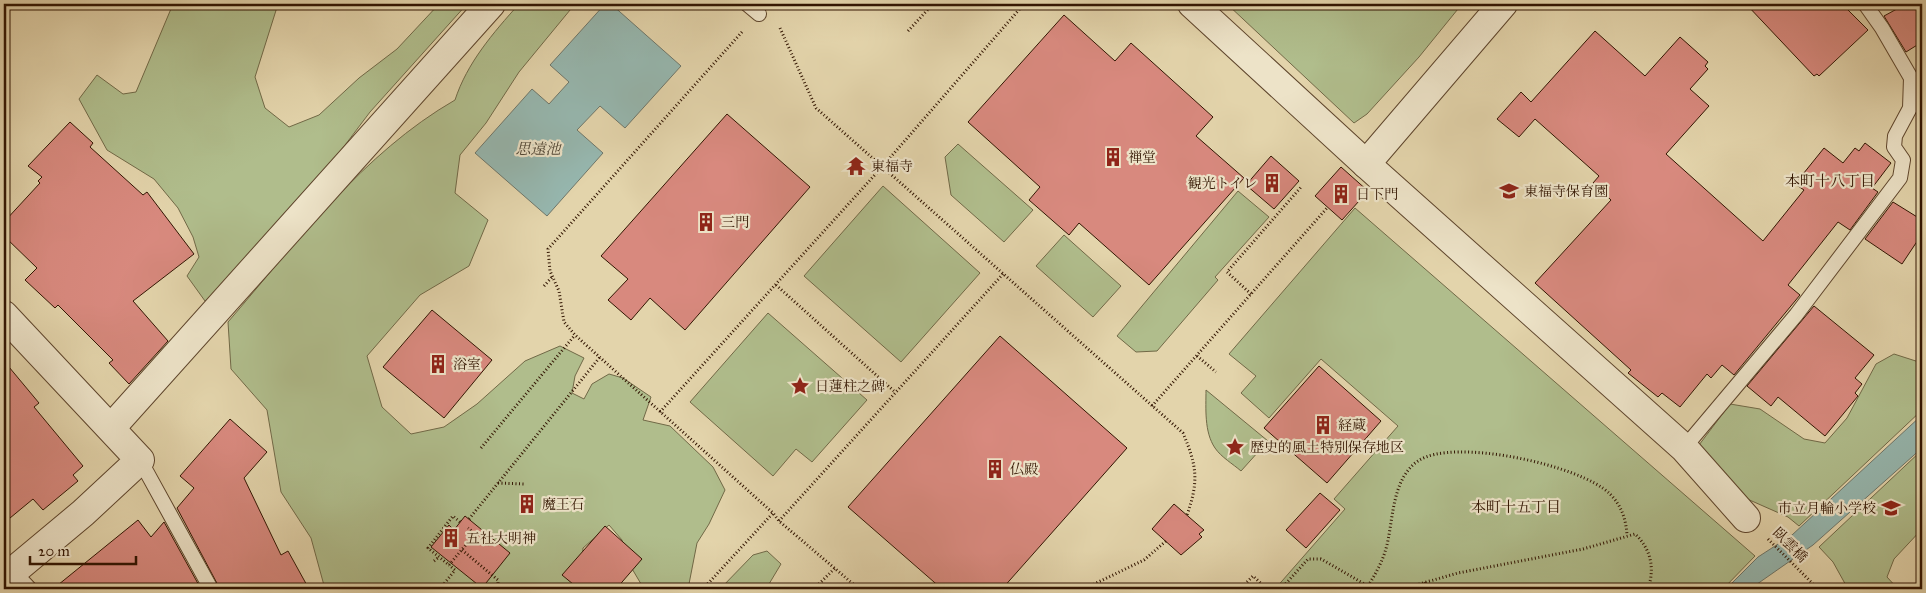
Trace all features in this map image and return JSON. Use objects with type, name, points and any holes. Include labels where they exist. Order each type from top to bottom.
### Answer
[{"type":"street","points":[[111,428],[492,4]]},
{"type":"street","points":[[1192,4],[1366,164],[1684,448],[1746,518]]},
{"type":"street","points":[[1366,164],[1503,4]]},
{"type":"street","points":[[4,315],[140,460],[83,513],[16,580]]},
{"type":"lane","points":[[747,4],[758,14]]},
{"type":"lane","points":[[1684,448],[1796,315],[1900,178],[1903,160],[1894,147],[1895,136],[1910,108],[1912,78],[1882,28],[1864,4]]},
{"type":"lane","points":[[140,460],[211,589]]},
{"type":"path","points":[[908,31],[933,4]]},
{"type":"path","points":[[660,412],[882,167],[1024,4]]},
{"type":"path","points":[[758,14],[548,249],[548,259],[552,277],[559,291],[564,322],[575,335],[773,513],[779,521],[859,589]]},
{"type":"path","points":[[777,21],[816,108],[1183,433],[1195,460],[1195,493],[1187,516]]},
{"type":"path","points":[[1251,294],[1227,272],[1302,186]]},
{"type":"path","points":[[1152,406],[1327,208]]},
{"type":"path","points":[[779,521],[1003,274]]},
{"type":"path","points":[[544,286],[552,277]]},
{"type":"path","points":[[776,285],[895,392]]},
{"type":"path","points":[[482,448],[575,335]]},
{"type":"path","points":[[1197,356],[1216,372]]},
{"type":"path","points":[[469,519],[600,357]]},
{"type":"path","points":[[1368,586],[1384,552],[1393,509],[1406,474],[1417,461],[1429,456],[1462,453],[1494,454],[1526,459],[1565,471],[1608,493],[1620,507],[1626,524],[1627,536]]},
{"type":"path","points":[[498,482],[525,484]]},
{"type":"path","points":[[703,589],[773,513]]},
{"type":"path","points":[[440,589],[455,570],[428,548],[453,516],[460,522]]},
{"type":"path","name":"臥雲橋","points":[[1746,518],[1818,589]]},
{"type":"path","points":[[468,528],[489,545]]},
{"type":"path","points":[[449,565],[475,534]]},
{"type":"path","points":[[1402,589],[1458,573],[1584,549],[1635,534],[1650,553],[1652,560],[1648,589]]},
{"type":"path","points":[[1084,589],[1144,560],[1166,541]]},
{"type":"path","points":[[462,550],[498,580],[498,589]]},
{"type":"path","points":[[434,561],[439,556]]},
{"type":"path","points":[[1280,589],[1308,558],[1321,559],[1368,586],[1386,589]]},
{"type":"path","points":[[814,589],[835,568]]},
{"type":"path","points":[[1242,587],[1253,576],[1267,589]]},
{"type":"path","points":[[1425,582],[1427,589]]},
{"type":"green space","points":[[173,4],[278,4],[255,77],[265,108],[289,127],[319,115],[359,78],[397,49],[439,4],[467,4],[370,112],[330,165],[225,288],[205,301],[187,276],[199,257],[193,237],[178,208],[154,179],[107,150],[79,99],[97,75],[123,94],[136,92]]},
{"type":"green space","points":[[519,4],[575,4],[519,72],[486,123],[460,155],[455,193],[488,220],[469,266],[420,295],[367,356],[382,407],[411,434],[444,427],[477,404],[525,361],[560,346],[584,358],[575,376],[572,393],[584,399],[592,384],[609,374],[623,378],[651,397],[643,420],[670,426],[713,467],[725,490],[709,524],[697,543],[688,589],[644,589],[631,567],[622,540],[609,525],[583,548],[581,573],[595,587],[601,589],[325,589],[311,538],[281,492],[267,410],[231,369],[228,322],[332,201],[390,146],[455,100],[466,73],[490,37]]},
{"type":"green space","points":[[1227,4],[1462,4],[1419,57],[1367,114],[1354,123]]},
{"type":"green space","points":[[958,144],[1033,210],[1004,242],[951,195],[945,157]]},
{"type":"green space","points":[[883,186],[980,273],[901,362],[804,276]]},
{"type":"green space","points":[[1238,191],[1269,217],[1215,277],[1218,280],[1157,351],[1136,352],[1117,336]]},
{"type":"green space","points":[[1355,208],[1755,556],[1723,589],[1275,589],[1345,509],[1334,499],[1398,426],[1321,359],[1269,418],[1241,393],[1256,376],[1229,354]]},
{"type":"green space","points":[[1064,235],[1121,286],[1093,317],[1036,266]]},
{"type":"green space","points":[[768,313],[867,400],[812,462],[796,449],[773,476],[690,402]]},
{"type":"green space","points":[[1894,354],[1922,363],[1922,410],[1799,526],[1788,517],[1745,498],[1699,445],[1730,404],[1760,409],[1804,439],[1825,443],[1847,418],[1876,364]]},
{"type":"green space","points":[[1206,390],[1268,441],[1241,471],[1220,454],[1211,442],[1206,420]]},
{"type":"green space","name":"市立月輪小学校","points":[[1922,450],[1922,529],[1894,559],[1887,577],[1898,589],[1848,589],[1833,562],[1819,547]]},
{"type":"green space","points":[[767,551],[781,564],[766,589],[720,589],[753,555]]},
{"type":"water","name":"思遠池","points":[[605,4],[611,4],[681,66],[625,128],[600,106],[577,130],[603,153],[547,216],[475,153],[532,89],[549,104],[569,82],[550,65]]},
{"type":"water","points":[[1922,415],[1922,448],[1813,545],[1750,589],[1726,589],[1758,557],[1792,535]]},
{"type":"building","points":[[1746,4],[1842,4],[1868,30],[1819,76],[1817,74],[1814,76]]},
{"type":"building","points":[[1906,4],[1922,4],[1922,42],[1906,52],[1884,16]]},
{"type":"building","name":"禅堂","points":[[1064,15],[1115,61],[1131,43],[1213,117],[1196,136],[1244,178],[1149,285],[1079,223],[1069,235],[1029,200],[1040,187],[968,122]]},
{"type":"building","points":[[1595,31],[1645,76],[1680,37],[1708,62],[1705,66],[1708,69],[1690,89],[1709,106],[1666,154],[1763,241],[1804,190],[1795,184],[1824,148],[1843,163],[1855,148],[1859,151],[1865,143],[1891,163],[1872,188],[1878,192],[1850,230],[1838,222],[1788,285],[1800,295],[1734,375],[1722,365],[1711,378],[1707,374],[1680,407],[1662,393],[1658,397],[1628,373],[1631,370],[1535,283],[1611,200],[1593,183],[1599,176],[1535,119],[1519,137],[1497,119],[1521,92],[1531,102]]},
{"type":"building","name":"三門","points":[[727,114],[810,187],[685,330],[650,298],[631,320],[608,300],[628,279],[601,256]]},
{"type":"building","points":[[70,122],[93,143],[90,147],[143,195],[147,192],[194,254],[133,301],[168,341],[129,384],[109,363],[113,360],[58,305],[55,308],[25,280],[37,268],[4,236],[4,222],[40,183],[38,181],[42,177],[28,166]]},
{"type":"building","name":"観光トイレ","points":[[1271,156],[1299,181],[1274,209],[1246,185]]},
{"type":"building","name":"日下門","points":[[1341,167],[1368,191],[1342,220],[1315,196]]},
{"type":"building","points":[[1893,202],[1922,220],[1922,234],[1902,264],[1865,239]]},
{"type":"building","points":[[1814,306],[1874,355],[1855,378],[1862,384],[1855,393],[1858,396],[1825,436],[1778,397],[1771,406],[1747,386]]},
{"type":"building","name":"浴室","points":[[432,310],[492,360],[444,418],[383,367]]},
{"type":"building","name":"仏殿","points":[[1000,336],[1127,448],[1002,589],[942,589],[848,507]]},
{"type":"building","points":[[4,361],[39,403],[34,407],[83,466],[73,475],[78,481],[43,510],[33,499],[4,523]]},
{"type":"building","name":"経蔵","points":[[1319,366],[1381,421],[1327,483],[1264,428]]},
{"type":"building","points":[[230,419],[267,452],[244,478],[281,555],[288,551],[309,589],[220,589],[177,508],[194,488],[180,476]]},
{"type":"building","points":[[1320,493],[1340,510],[1306,548],[1286,530]]},
{"type":"building","points":[[1174,504],[1204,530],[1199,534],[1202,537],[1181,555],[1152,529]]},
{"type":"building","points":[[465,516],[510,553],[482,588],[431,547],[449,525],[454,530]]},
{"type":"building","points":[[138,520],[151,537],[164,522],[201,589],[53,589]]},
{"type":"building","points":[[605,526],[642,559],[616,589],[579,589],[562,575]]},
{"type":"place","name":"禅堂","points":[[1113,157]]},
{"type":"place","name":"東福寺","points":[[856,166]]},
{"type":"place","name":"観光トイレ","points":[[1272,183]]},
{"type":"place","name":"東福寺保育園","points":[[1509,191]]},
{"type":"place","name":"日下門","points":[[1341,194]]},
{"type":"place","name":"三門","points":[[706,222]]},
{"type":"place","name":"浴室","points":[[438,364]]},
{"type":"place","name":"日蓮柱之碑","points":[[800,386]]},
{"type":"place","name":"経蔵","points":[[1323,425]]},
{"type":"place","name":"歴史的風土特別保存地区","points":[[1235,447]]},
{"type":"place","name":"仏殿","points":[[995,469]]},
{"type":"place","name":"魔王石","points":[[527,504]]},
{"type":"place","name":"市立月輪小学校","points":[[1891,508]]},
{"type":"place","name":"五社大明神","points":[[451,538]]},
{"type":"district","name":"本町十八丁目","points":[[1830,181]]},
{"type":"district","name":"本町十五丁目","points":[[1516,507]]}]
